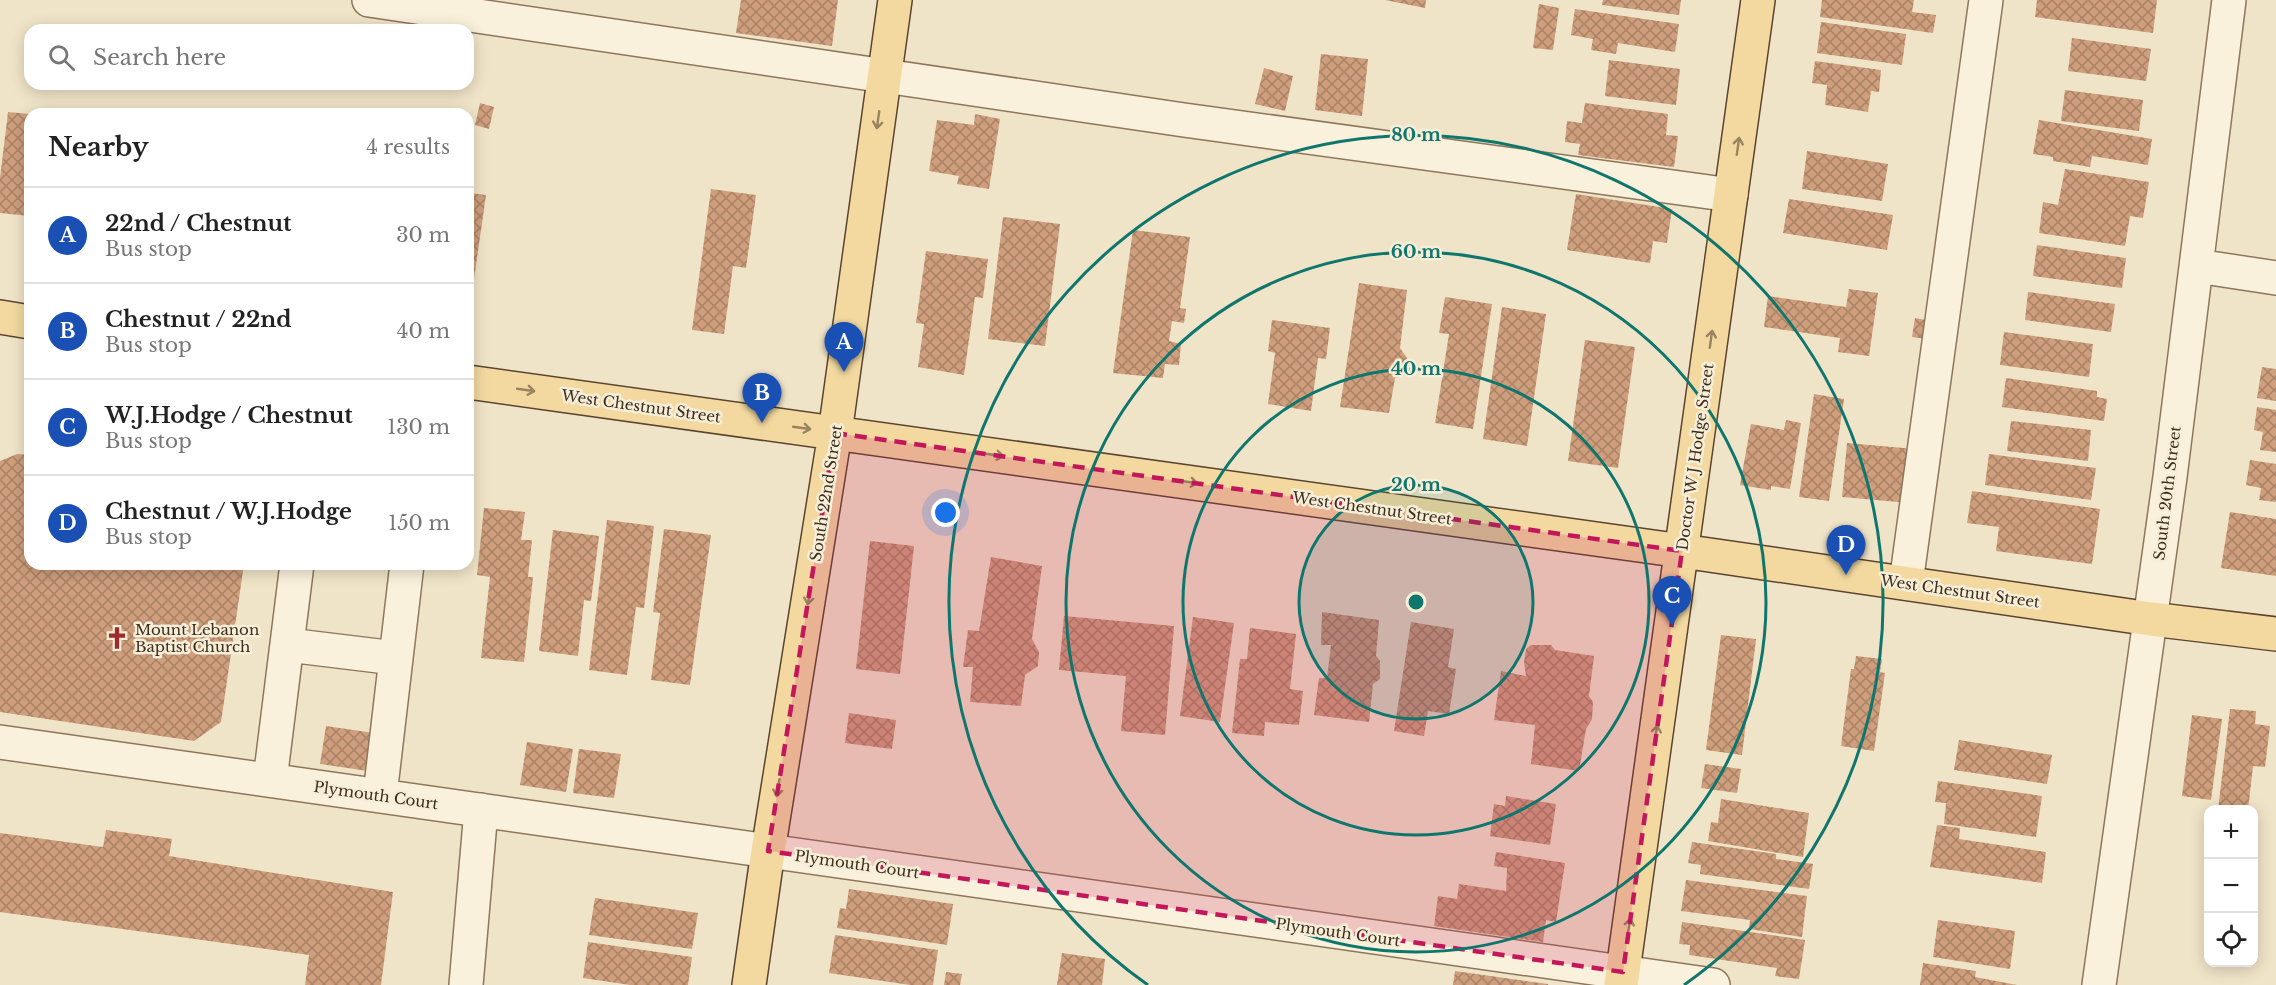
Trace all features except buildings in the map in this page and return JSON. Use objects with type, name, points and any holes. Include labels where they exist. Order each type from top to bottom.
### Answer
[{"type":"main road","name":"South 22nd Street","points":[[749,985],[768,851],[836,433],[895,0]]},
{"type":"main road","name":"Doctor W J Hodge Street","points":[[1622,979],[1758,0]]},
{"type":"main road","points":[[0,318],[24,321]]},
{"type":"main road","name":"West Chestnut Street","points":[[474,383],[1682,551],[2151,619],[2276,634]]},
{"type":"street","points":[[369,0],[1184,120],[1731,195]]},
{"type":"street","points":[[1906,583],[1986,0]]},
{"type":"street","name":"South 20th Street","points":[[2099,985],[2137,702],[2151,619],[2229,0]]},
{"type":"street","points":[[2197,267],[2276,278]]},
{"type":"street","points":[[270,780],[296,570]]},
{"type":"street","points":[[380,795],[407,570]]},
{"type":"street","points":[[288,645],[395,658]]},
{"type":"street","name":"Plymouth Court","points":[[0,741],[768,851],[1622,979],[1713,985]]},
{"type":"street","points":[[466,985],[481,810]]},
{"type":"highlighted area","points":[[835,433],[1682,551],[1623,972],[768,851]]},
{"type":"place","name":"22nd / Chestnut","points":[[844,372]]},
{"type":"place","name":"Chestnut / 22nd","points":[[762,423]]},
{"type":"place","name":"Chestnut / W.J.Hodge","points":[[1846,575]]},
{"type":"place","name":"W.J.Hodge / Chestnut","points":[[1672,626]]},
{"type":"place","name":"Mount Lebanon Baptist Church","points":[[117,638]]}]
